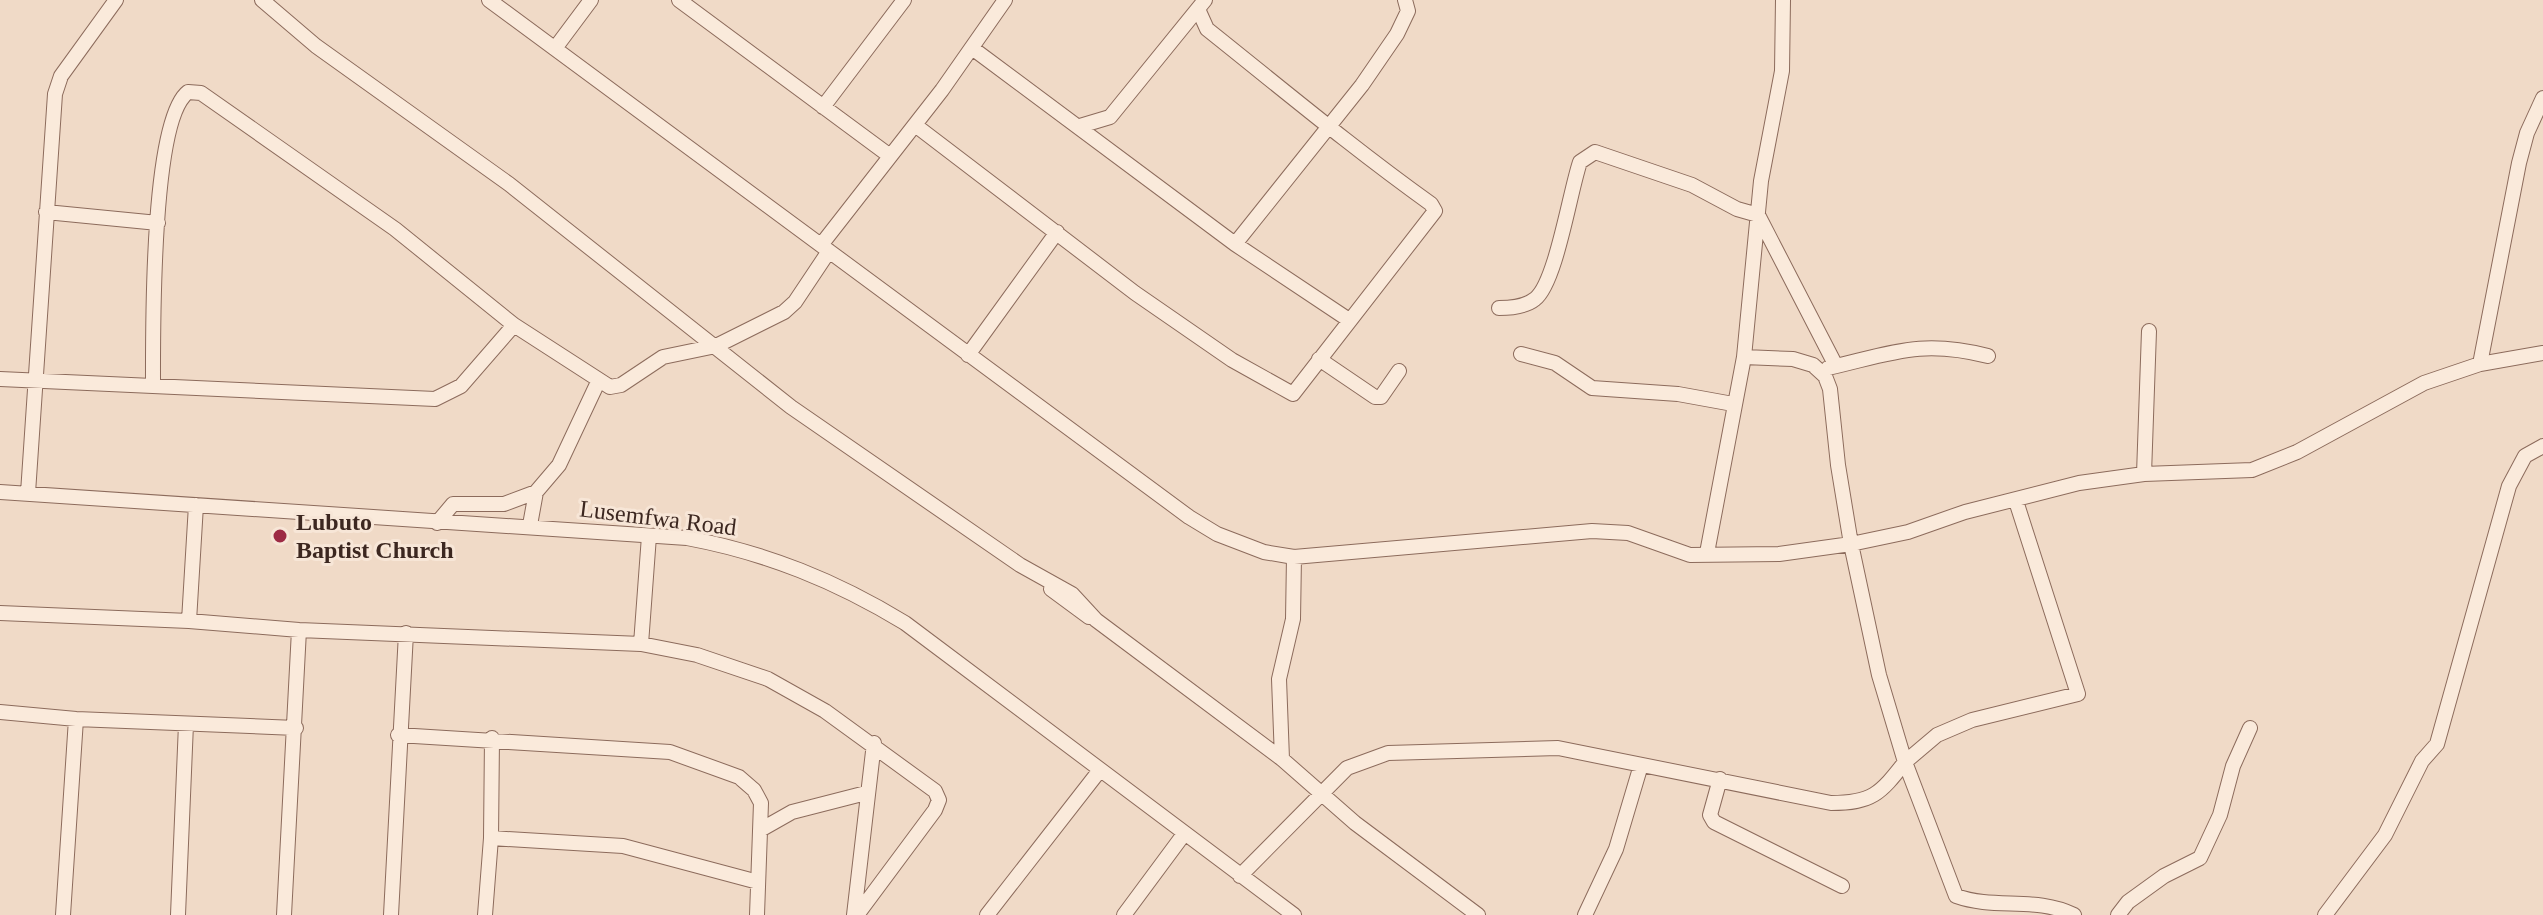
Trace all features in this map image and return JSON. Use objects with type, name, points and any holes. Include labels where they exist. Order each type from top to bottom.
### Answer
[{"type":"street","points":[[262,0],[316,46],[509,184],[791,407],[1043,580],[1072,594],[1096,620],[1282,759],[1478,915]]},
{"type":"street","points":[[489,0],[1198,523],[1217,534],[1264,552],[1294,557],[1592,531],[1628,533],[1690,555],[1779,554],[1851,544],[1908,532],[1965,512],[2079,483],[2144,474],[2252,470],[2297,452],[2424,383],[2480,364],[2543,353]]},
{"type":"street","points":[[556,47],[591,0]]},
{"type":"street","points":[[679,0],[890,156]]},
{"type":"street","points":[[823,107],[904,0]]},
{"type":"street","points":[[153,385],[158,223],[172,112],[188,92],[201,93],[395,229],[514,325],[610,387],[621,385],[663,357],[716,346],[784,312],[795,302],[825,248],[1005,0]]},
{"type":"street","points":[[1235,244],[1304,161],[1397,34],[1409,7],[1405,0]]},
{"type":"street","points":[[1707,553],[1744,357],[1758,215],[1782,71],[1783,0]]},
{"type":"street","points":[[28,493],[57,86],[109,3]]},
{"type":"street","points":[[1080,126],[1110,117],[1202,4]]},
{"type":"street","points":[[1202,4],[1207,29]]},
{"type":"street","points":[[915,125],[1221,353],[1289,394],[1296,392],[1349,320],[1432,220],[1435,211],[1431,204],[1207,29],[1182,27]]},
{"type":"street","points":[[972,48],[1235,244],[1349,320]]},
{"type":"street","points":[[2480,364],[2519,163],[2543,98]]},
{"type":"street","points":[[1499,308],[1525,305],[1538,298],[1548,279],[1580,162],[1595,152],[1692,185],[1758,215],[1774,240],[1836,366]]},
{"type":"street","points":[[46,212],[158,223]]},
{"type":"street","points":[[968,355],[1057,232]]},
{"type":"street","points":[[0,379],[435,399],[461,386],[514,325]]},
{"type":"street","points":[[2144,474],[2149,331]]},
{"type":"street","points":[[1744,357],[1793,359],[1820,370],[1922,346],[1952,346],[1988,356]]},
{"type":"street","points":[[1521,354],[1555,363],[1592,388],[1678,394],[1733,404]]},
{"type":"street","points":[[1319,359],[1375,397],[1381,397],[1399,371]]},
{"type":"street","points":[[1820,370],[1830,389],[1851,544],[1879,675],[1905,762],[1956,896],[1978,901],[2043,903],[2074,915]]},
{"type":"street","points":[[437,523],[453,504],[504,504],[536,492],[559,465],[598,382]]},
{"type":"street","points":[[2325,915],[2385,835],[2422,761],[2437,744],[2509,486],[2525,456],[2543,446]]},
{"type":"street","name":"Lusemfwa Road","points":[[0,492],[437,523],[530,525],[733,547],[792,565],[851,590],[905,623],[1294,915]]},
{"type":"street","points":[[530,525],[536,492]]},
{"type":"street","points":[[1240,876],[1347,768],[1388,753],[1558,748],[1720,779],[1791,797],[1858,803],[1875,797],[1905,762],[1937,735],[1972,720],[2078,694],[2034,547],[2016,501]]},
{"type":"street","points":[[189,621],[196,505]]},
{"type":"street","points":[[641,644],[649,536]]},
{"type":"street","points":[[1282,759],[1279,679],[1293,619],[1294,557]]},
{"type":"street","points":[[0,613],[189,621],[299,630],[641,644],[697,655],[768,679],[874,743],[935,791],[939,800],[856,915]]},
{"type":"street","points":[[284,915],[299,630]]},
{"type":"street","points":[[391,915],[398,735],[406,633]]},
{"type":"street","points":[[0,712],[76,719],[296,728]]},
{"type":"street","points":[[63,915],[76,719]]},
{"type":"street","points":[[178,915],[186,724]]},
{"type":"street","points":[[2118,915],[2128,902],[2164,876],[2200,858],[2220,815],[2233,766],[2250,728]]},
{"type":"street","points":[[398,735],[492,738],[670,752],[739,777],[754,790],[761,803],[757,915]]},
{"type":"street","points":[[485,915],[491,838],[492,738]]},
{"type":"street","points":[[856,915],[866,793],[874,743]]},
{"type":"street","points":[[1585,915],[1616,849],[1641,765]]},
{"type":"street","points":[[987,915],[1100,770]]},
{"type":"street","points":[[1720,779],[1710,815],[1714,822],[1842,886]]},
{"type":"street","points":[[762,829],[792,812],[866,793]]},
{"type":"street","points":[[1124,915],[1184,834]]},
{"type":"street","points":[[491,838],[623,846],[758,882]]},
{"type":"place","name":"Lubuto Baptist Church","points":[[280,536]]}]
